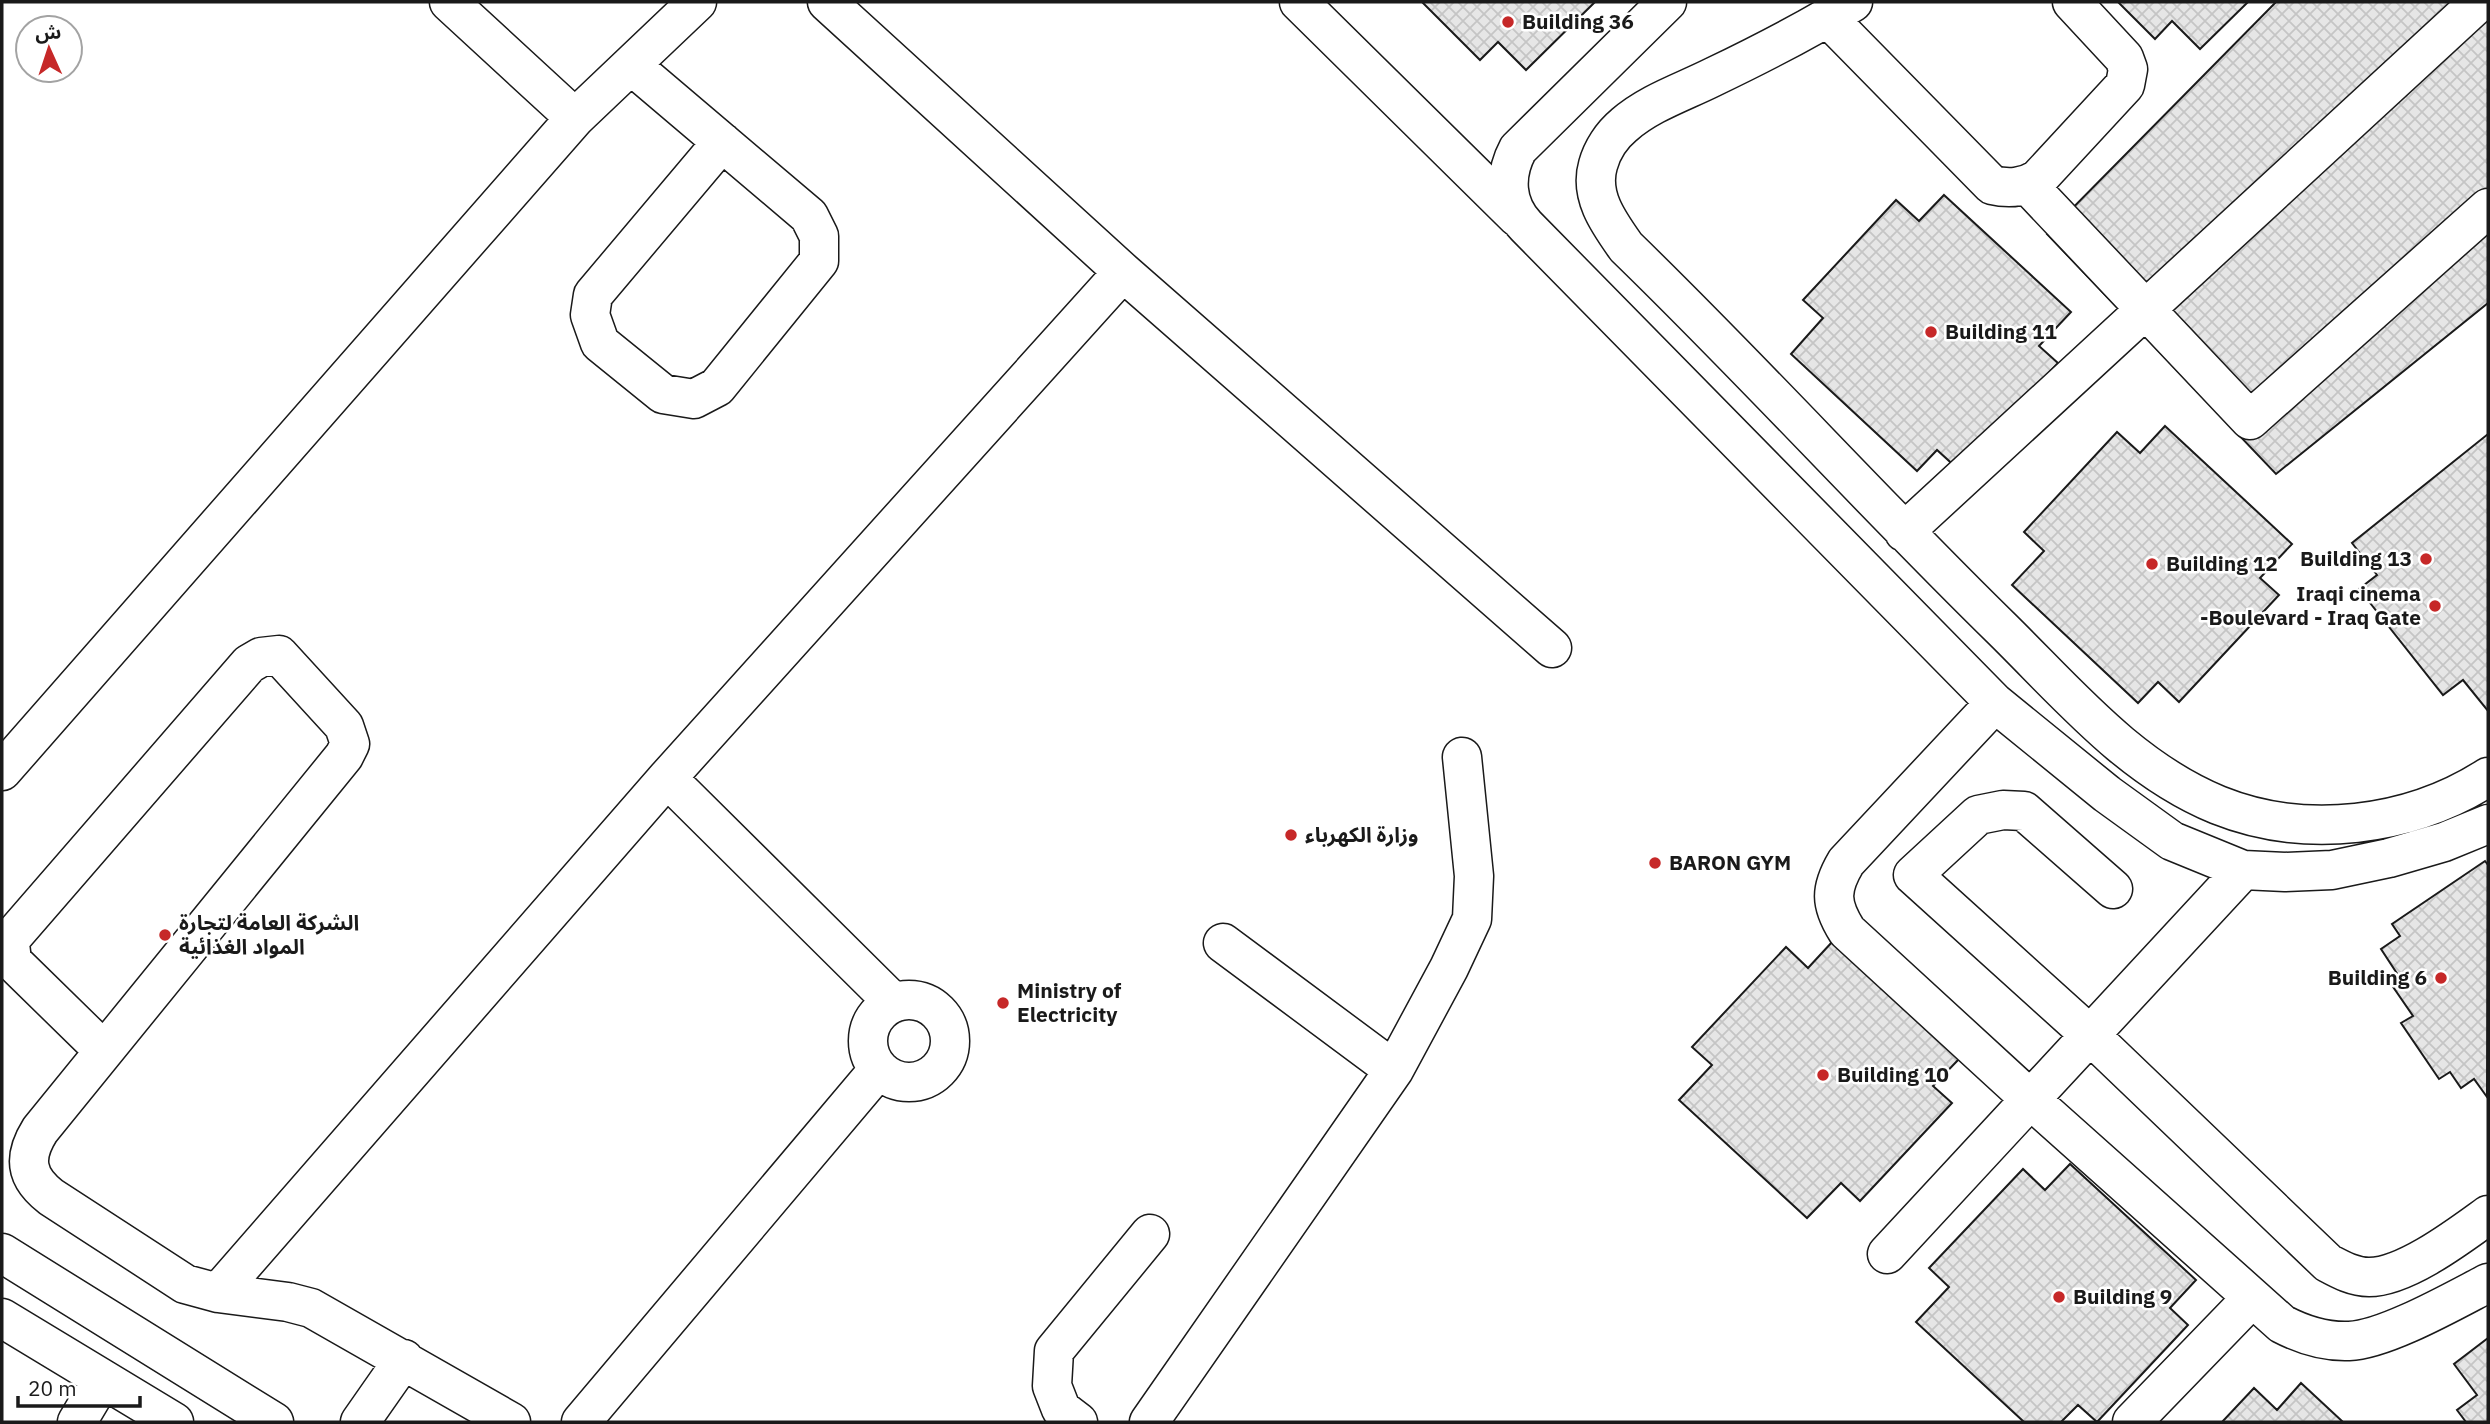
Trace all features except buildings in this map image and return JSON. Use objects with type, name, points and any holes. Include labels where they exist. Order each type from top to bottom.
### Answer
[{"type":"street","points":[[449,2],[575,118]]},
{"type":"street","points":[[2,771],[575,118],[697,2]]},
{"type":"street","points":[[827,2],[1123,272],[1552,648]]},
{"type":"street","points":[[1299,2],[1526,226],[1995,703],[2107,794],[2172,841],[2243,870],[2332,870],[2444,842],[2488,824]]},
{"type":"street","points":[[1526,226],[1514,210],[1507,185],[1512,160],[1518,149],[1667,2]]},
{"type":"street","points":[[2072,2],[2124,58],[2128,69],[2127,77],[2125,85],[2038,179],[2028,185],[2004,188],[1992,185],[1840,10],[1639,114],[1621,127],[1607,145],[1598,166],[1596,190],[1604,216],[1626,247],[1904,532],[2118,742],[2149,768],[2220,806],[2259,817],[2301,823],[2343,824],[2385,820],[2426,808],[2465,792],[2488,777]]},
{"type":"street","points":[[1904,532],[2479,2]]},
{"type":"street","points":[[631,65],[722,142],[809,216],[819,236],[819,261],[717,387],[694,399],[663,394],[600,343],[590,315],[593,295],[722,142]]},
{"type":"street","points":[[2028,185],[2250,420],[2488,208]]},
{"type":"street","points":[[218,1293],[667,778],[1123,272]]},
{"type":"street","points":[[104,1051],[12,961],[10,944],[13,936],[249,664],[261,657],[279,655],[344,726],[350,744],[344,756],[32,1143],[28,1158],[30,1174],[38,1187],[51,1197],[170,1276],[201,1290],[288,1302],[311,1308],[511,1422]]},
{"type":"street","points":[[1995,703],[1846,862],[1836,878],[1833,897],[1837,915],[1847,931],[2282,1324],[2305,1335],[2351,1341],[2371,1337],[2439,1308],[2488,1283]]},
{"type":"street","points":[[1149,1422],[1394,1070],[1472,919],[1474,876],[1462,757]]},
{"type":"street","points":[[667,778],[894,1003]]},
{"type":"street","points":[[2113,889],[2024,811],[2003,810],[1978,815],[1913,875],[2090,1035],[2328,1263],[2347,1273],[2367,1277],[2387,1275],[2406,1268],[2488,1215]]},
{"type":"street","points":[[1886,1254],[2243,870]]},
{"type":"street","points":[[1223,943],[1394,1070]]},
{"type":"street","points":[[910,1000],[926,1003],[939,1012],[948,1026],[950,1042],[947,1057],[937,1070],[924,1079],[908,1082],[892,1078],[879,1069],[871,1055],[868,1040],[871,1025],[880,1011],[894,1003],[910,1000]]},
{"type":"street","points":[[581,1422],[879,1069]]},
{"type":"street","points":[[1078,1422],[1061,1409],[1052,1387],[1054,1351],[1150,1234]]},
{"type":"street","points":[[2,1253],[274,1422]]},
{"type":"street","points":[[2132,1422],[2252,1298]]},
{"type":"street","points":[[2,1318],[174,1422]]},
{"type":"street","points":[[360,1422],[404,1359]]},
{"type":"street","points":[[77,1422],[102,1380]]},
{"type":"place","name":"Building 36","points":[[1508,22]]},
{"type":"place","name":"Building 11","points":[[1931,332]]},
{"type":"place","name":"Building 13","points":[[2426,559]]},
{"type":"place","name":"Building 12","points":[[2152,564]]},
{"type":"place","name":"Iraqi cinema -Boulevard - Iraq Gate","points":[[2435,606]]},
{"type":"place","name":"وزارة الكهرباء","points":[[1291,835]]},
{"type":"place","name":"BARON GYM","points":[[1655,863]]},
{"type":"place","name":"الشركة العامة لتجارة المواد الغذائية","points":[[165,935]]},
{"type":"place","name":"Building 6","points":[[2441,978]]},
{"type":"place","name":"Ministry of Electricity","points":[[1003,1003]]},
{"type":"place","name":"Building 10","points":[[1823,1075]]},
{"type":"place","name":"Building 9","points":[[2059,1297]]}]
